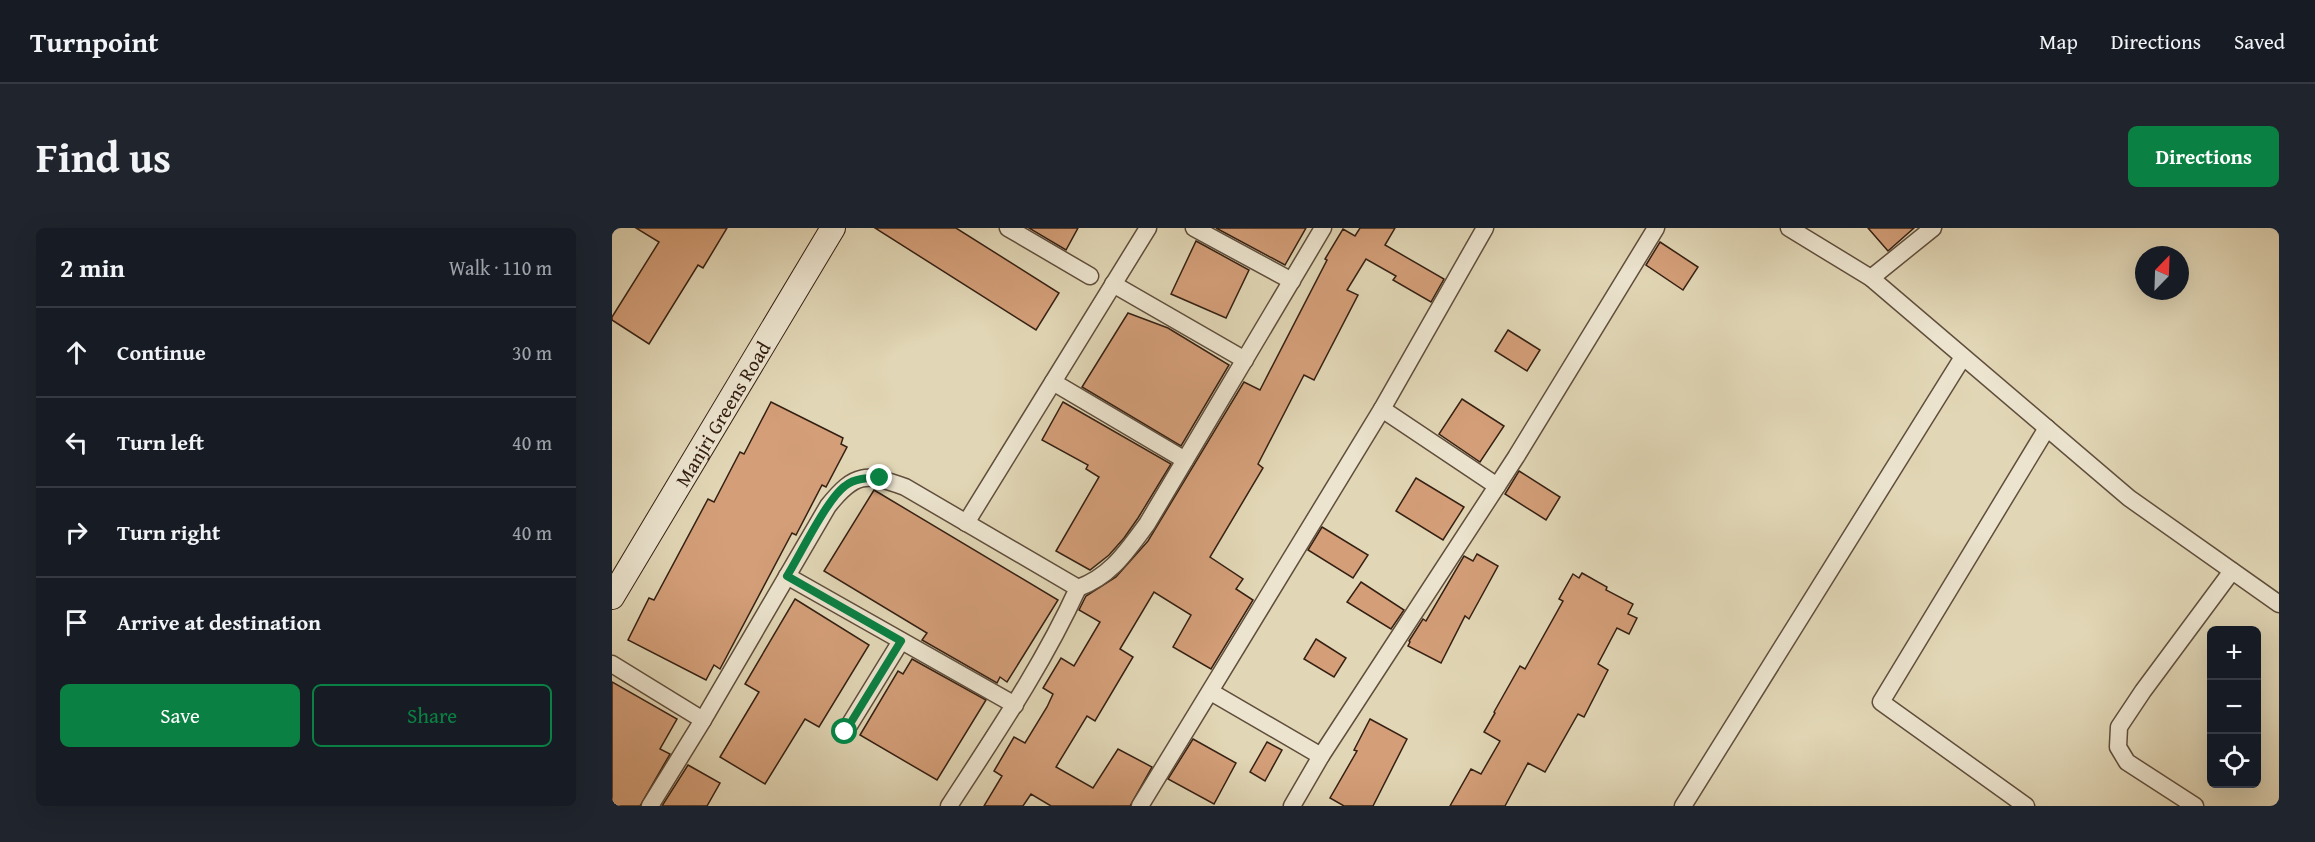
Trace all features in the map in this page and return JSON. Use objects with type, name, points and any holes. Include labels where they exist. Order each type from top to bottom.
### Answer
[{"type":"street","name":"Manjri Greens Road","points":[[612,597],[832,228]]},
{"type":"street","points":[[1008,228],[1090,276]]},
{"type":"street","points":[[966,523],[1148,228]]},
{"type":"street","points":[[1194,228],[1292,281]]},
{"type":"street","points":[[949,806],[1015,705],[1062,624],[1078,588],[1095,581],[1127,550],[1147,524],[1323,228]]},
{"type":"street","points":[[1140,806],[1382,409],[1485,228]]},
{"type":"street","points":[[1292,806],[1321,756],[1497,486],[1656,228]]},
{"type":"street","points":[[1871,278],[1933,228]]},
{"type":"street","points":[[1797,230],[1871,278],[2129,498],[2279,604]]},
{"type":"street","points":[[1113,284],[1245,360]]},
{"type":"street","points":[[1683,806],[1963,357]]},
{"type":"street","points":[[1053,382],[1185,460]]},
{"type":"street","points":[[1382,409],[1497,486]]},
{"type":"street","points":[[2026,806],[1881,702],[2047,428]]},
{"type":"street","points":[[650,806],[828,506],[844,487],[861,478],[880,478],[905,487],[1078,588]]},
{"type":"street","points":[[2195,806],[2127,762],[2118,747],[2119,728],[2143,691],[2232,572]]},
{"type":"street","points":[[787,576],[1015,705]]},
{"type":"street","points":[[845,732],[901,641]]},
{"type":"street","points":[[612,664],[703,720]]},
{"type":"street","points":[[1211,692],[1321,756]]},
{"type":"building","points":[[636,228],[727,228],[703,268],[698,265],[649,344],[612,320],[659,242]]},
{"type":"building","points":[[875,228],[956,228],[1059,293],[1036,330]]},
{"type":"building","points":[[1029,228],[1078,228],[1066,250]]},
{"type":"building","points":[[1216,228],[1306,228],[1285,265]]},
{"type":"building","points":[[1360,228],[1395,228],[1385,245],[1444,279],[1431,302],[1393,280],[1396,276],[1366,259],[1347,290],[1358,295],[1314,380],[1304,375],[1258,464],[1263,468],[1210,557],[1243,579],[1236,589],[1253,600],[1211,669],[1173,647],[1191,615],[1154,592],[1120,649],[1133,657],[1095,721],[1087,716],[1056,767],[1093,788],[1118,749],[1152,767],[1130,806],[1051,806],[1031,794],[1023,806],[984,806],[1002,776],[994,771],[1014,737],[1025,743],[1047,707],[1053,694],[1043,688],[1061,658],[1074,666],[1100,622],[1079,610],[1086,596],[1116,577],[1148,541],[1244,382],[1260,390],[1327,260],[1325,259],[1343,229],[1355,236]]},
{"type":"building","points":[[1868,228],[1914,228],[1888,251]]},
{"type":"building","points":[[1196,241],[1249,270],[1226,318],[1171,294]]},
{"type":"building","points":[[1660,242],[1698,267],[1683,290],[1646,265]]},
{"type":"building","points":[[1128,313],[1168,328],[1229,365],[1181,446],[1082,387]]},
{"type":"building","points":[[1508,330],[1540,350],[1527,371],[1495,351]]},
{"type":"building","points":[[1462,399],[1504,426],[1480,462],[1439,434]]},
{"type":"building","points":[[771,402],[843,438],[841,444],[847,447],[826,487],[822,485],[796,535],[792,533],[720,669],[714,665],[706,680],[628,640],[649,598],[654,600],[708,499],[714,502],[740,452],[744,454]]},
{"type":"building","points":[[1063,402],[1171,464],[1124,538],[1109,555],[1090,570],[1056,551],[1099,477],[1086,469],[1088,465],[1042,440]]},
{"type":"building","points":[[1519,471],[1560,497],[1546,520],[1505,494]]},
{"type":"building","points":[[1416,478],[1464,507],[1443,540],[1396,511]]},
{"type":"building","points":[[874,490],[1058,600],[1007,682],[1000,677],[997,683],[922,640],[927,633],[824,571]]},
{"type":"building","points":[[1322,527],[1368,555],[1353,578],[1308,550]]},
{"type":"building","points":[[1477,554],[1498,566],[1469,619],[1465,616],[1441,663],[1408,646],[1423,619],[1426,621],[1464,556],[1473,561]]},
{"type":"building","points":[[1582,573],[1607,587],[1606,590],[1633,604],[1628,614],[1637,618],[1629,634],[1617,628],[1598,664],[1608,670],[1584,717],[1578,714],[1545,772],[1528,763],[1505,806],[1450,806],[1471,769],[1481,774],[1500,741],[1484,732],[1520,666],[1525,669],[1563,601],[1559,599],[1573,574],[1579,578]]},
{"type":"building","points":[[1361,582],[1404,610],[1391,629],[1347,602]]},
{"type":"building","points":[[795,599],[869,645],[819,727],[805,719],[765,784],[720,757],[759,692],[745,684]]},
{"type":"building","points":[[1316,639],[1346,658],[1334,677],[1304,659]]},
{"type":"building","points":[[912,659],[986,700],[937,780],[860,735],[898,671],[903,674]]},
{"type":"building","points":[[612,682],[677,719],[660,749],[670,754],[640,806],[612,806]]},
{"type":"building","points":[[1370,719],[1407,739],[1373,806],[1344,806],[1330,798],[1357,751],[1354,750]]},
{"type":"building","points":[[1193,739],[1236,763],[1214,804],[1168,779]]},
{"type":"building","points":[[1267,742],[1282,750],[1265,781],[1250,772]]},
{"type":"building","points":[[688,765],[720,783],[707,806],[662,806]]},
{"type":"route","points":[[845,732],[901,641],[787,576],[828,506],[844,487],[861,478],[880,478]]}]
